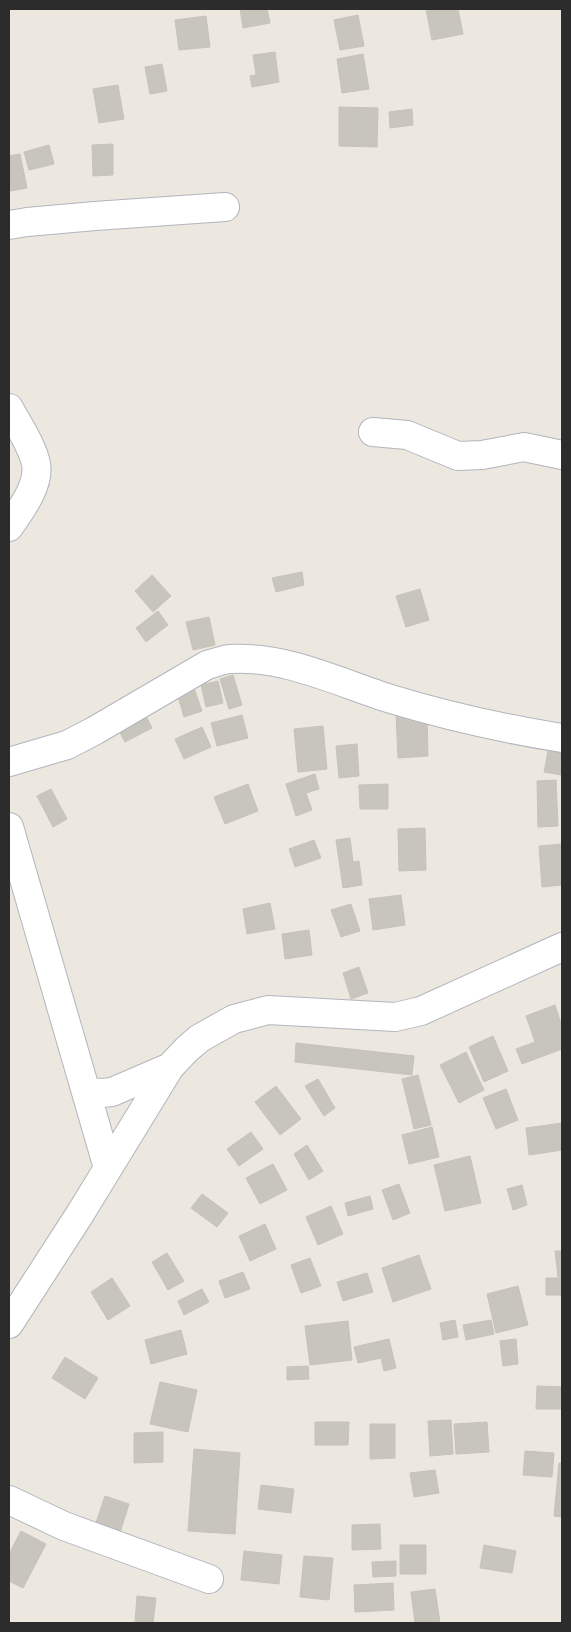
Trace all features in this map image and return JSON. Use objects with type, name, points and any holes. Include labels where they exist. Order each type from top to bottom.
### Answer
[{"type":"street","points":[[9,225],[94,216],[225,207]]},
{"type":"street","points":[[9,408],[36,464],[36,478],[24,505],[9,527]]},
{"type":"street","points":[[373,432],[407,435],[458,456],[482,455],[524,447],[562,455]]},
{"type":"street","points":[[9,762],[67,744],[94,731],[207,665],[228,659],[250,659],[287,665],[326,675],[391,698],[449,714],[562,738]]},
{"type":"street","points":[[9,827],[108,1168]]},
{"type":"street","points":[[9,1324],[170,1067],[200,1038],[234,1019],[268,1010],[395,1017],[421,1011],[562,947]]},
{"type":"street","points":[[86,1092],[112,1092],[170,1067]]},
{"type":"street","points":[[9,1500],[64,1526],[208,1579]]},
{"type":"building","points":[[240,9],[267,9],[270,23],[243,28]]},
{"type":"building","points":[[426,9],[458,9],[463,34],[432,40]]},
{"type":"building","points":[[358,15],[364,46],[340,50],[334,20]]},
{"type":"building","points":[[206,16],[210,47],[179,50],[175,20]]},
{"type":"building","points":[[275,52],[279,82],[252,87],[250,76],[256,75],[253,55]]},
{"type":"building","points":[[363,54],[369,89],[342,93],[337,59]]},
{"type":"building","points":[[162,64],[167,91],[150,94],[145,67]]},
{"type":"building","points":[[118,85],[124,119],[99,123],[93,89]]},
{"type":"building","points":[[339,107],[378,108],[377,147],[339,146]]},
{"type":"building","points":[[412,109],[413,125],[390,128],[389,112]]},
{"type":"building","points":[[113,144],[113,175],[93,176],[92,145]]},
{"type":"building","points":[[49,145],[54,164],[29,170],[24,152]]},
{"type":"building","points":[[20,154],[27,188],[10,191],[9,156]]},
{"type":"building","points":[[302,572],[304,585],[276,592],[272,578]]},
{"type":"building","points":[[152,575],[171,596],[153,612],[135,591]]},
{"type":"building","points":[[420,589],[429,620],[406,627],[396,596]]},
{"type":"building","points":[[158,611],[168,625],[146,642],[136,628]]},
{"type":"building","points":[[209,617],[215,645],[193,650],[186,622]]},
{"type":"building","points":[[233,675],[242,705],[229,709],[220,679]]},
{"type":"building","points":[[218,681],[223,703],[206,707],[201,685]]},
{"type":"building","points":[[194,688],[202,711],[184,717],[177,693]]},
{"type":"building","points":[[143,710],[152,728],[125,742],[116,725]]},
{"type":"building","points":[[427,712],[428,756],[398,758],[396,713]]},
{"type":"building","points":[[242,715],[248,738],[217,746],[211,723]]},
{"type":"building","points":[[323,726],[327,769],[298,772],[294,729]]},
{"type":"building","points":[[202,727],[211,747],[184,759],[175,739]]},
{"type":"building","points":[[357,744],[359,776],[339,778],[336,746]]},
{"type":"building","points":[[548,751],[562,753],[562,775],[544,772]]},
{"type":"building","points":[[315,774],[319,789],[306,793],[312,810],[296,816],[286,784]]},
{"type":"building","points":[[556,780],[558,826],[538,827],[537,781]]},
{"type":"building","points":[[248,784],[258,811],[225,824],[214,797]]},
{"type":"building","points":[[388,784],[388,809],[360,809],[359,785]]},
{"type":"building","points":[[51,789],[67,819],[53,827],[37,796]]},
{"type":"building","points":[[425,828],[426,870],[399,871],[398,829]]},
{"type":"building","points":[[350,838],[353,862],[359,861],[362,885],[343,888],[336,840]]},
{"type":"building","points":[[314,840],[321,858],[295,867],[289,849]]},
{"type":"building","points":[[562,844],[562,885],[542,887],[539,846]]},
{"type":"building","points":[[401,895],[405,925],[373,930],[369,899]]},
{"type":"building","points":[[270,903],[275,929],[247,934],[243,909]]},
{"type":"building","points":[[351,904],[360,931],[341,937],[331,910]]},
{"type":"building","points":[[309,930],[312,955],[285,959],[282,934]]},
{"type":"building","points":[[359,967],[368,993],[351,999],[343,973]]},
{"type":"building","points":[[555,1005],[562,1027],[562,1049],[522,1064],[516,1049],[535,1042],[526,1016]]},
{"type":"building","points":[[493,1036],[508,1071],[484,1082],[469,1047]]},
{"type":"building","points":[[296,1043],[414,1056],[412,1075],[295,1062]]},
{"type":"building","points":[[466,1052],[484,1090],[459,1103],[440,1065]]},
{"type":"building","points":[[418,1075],[431,1125],[414,1129],[402,1079]]},
{"type":"building","points":[[318,1079],[335,1108],[324,1116],[305,1086]]},
{"type":"building","points":[[276,1086],[301,1119],[280,1135],[255,1102]]},
{"type":"building","points":[[506,1089],[518,1120],[496,1129],[483,1098]]},
{"type":"building","points":[[562,1123],[562,1150],[529,1155],[526,1128]]},
{"type":"building","points":[[432,1127],[439,1157],[409,1164],[402,1135]]},
{"type":"building","points":[[251,1132],[263,1149],[239,1166],[227,1149]]},
{"type":"building","points":[[307,1145],[323,1171],[309,1180],[294,1154]]},
{"type":"building","points":[[470,1156],[481,1203],[445,1211],[434,1165]]},
{"type":"building","points":[[273,1164],[287,1190],[260,1204],[246,1178]]},
{"type":"building","points":[[399,1184],[410,1213],[393,1220],[382,1190]]},
{"type":"building","points":[[522,1185],[527,1205],[513,1210],[507,1189]]},
{"type":"building","points":[[202,1194],[228,1213],[217,1227],[191,1208]]},
{"type":"building","points":[[370,1196],[373,1209],[348,1216],[345,1203]]},
{"type":"building","points":[[331,1206],[343,1234],[318,1245],[306,1217]]},
{"type":"building","points":[[265,1224],[276,1249],[250,1261],[239,1236]]},
{"type":"building","points":[[555,1251],[562,1251],[562,1276],[558,1277]]},
{"type":"building","points":[[167,1253],[184,1281],[168,1290],[152,1262]]},
{"type":"building","points":[[419,1255],[431,1289],[393,1302],[382,1268]]},
{"type":"building","points":[[310,1258],[321,1286],[301,1293],[291,1265]]},
{"type":"building","points":[[243,1272],[250,1289],[225,1298],[219,1281]]},
{"type":"building","points":[[367,1273],[373,1292],[343,1301],[337,1282]]},
{"type":"building","points":[[112,1278],[130,1306],[108,1320],[91,1292]]},
{"type":"building","points":[[546,1278],[562,1278],[562,1295],[546,1295]]},
{"type":"building","points":[[518,1286],[528,1325],[496,1333],[487,1294]]},
{"type":"building","points":[[202,1289],[209,1302],[184,1315],[178,1301]]},
{"type":"building","points":[[455,1320],[458,1337],[443,1340],[440,1323]]},
{"type":"building","points":[[491,1320],[494,1334],[466,1340],[463,1325]]},
{"type":"building","points":[[348,1321],[352,1360],[310,1365],[305,1326]]},
{"type":"building","points":[[181,1330],[187,1354],[151,1364],[145,1340]]},
{"type":"building","points":[[389,1339],[396,1368],[384,1371],[381,1358],[358,1363],[354,1347]]},
{"type":"building","points":[[516,1339],[518,1364],[503,1366],[500,1341]]},
{"type":"building","points":[[65,1357],[98,1378],[85,1399],[52,1378]]},
{"type":"building","points":[[308,1366],[309,1379],[287,1380],[287,1367]]},
{"type":"building","points":[[160,1382],[197,1390],[188,1432],[150,1424]]},
{"type":"building","points":[[537,1386],[562,1387],[562,1409],[536,1409]]},
{"type":"building","points":[[451,1420],[453,1454],[430,1456],[428,1421]]},
{"type":"building","points":[[315,1422],[349,1422],[348,1445],[315,1445]]},
{"type":"building","points":[[487,1422],[489,1452],[456,1454],[454,1424]]},
{"type":"building","points":[[370,1424],[395,1424],[395,1458],[370,1459]]},
{"type":"building","points":[[163,1432],[163,1462],[134,1463],[134,1433]]},
{"type":"building","points":[[194,1449],[240,1453],[235,1534],[188,1531]]},
{"type":"building","points":[[525,1451],[554,1453],[552,1477],[523,1475]]},
{"type":"building","points":[[559,1463],[562,1463],[562,1517],[554,1516]]},
{"type":"building","points":[[435,1470],[439,1493],[414,1497],[410,1473]]},
{"type":"building","points":[[261,1485],[294,1489],[291,1513],[258,1509]]},
{"type":"building","points":[[105,1496],[129,1504],[118,1539],[93,1531]]},
{"type":"building","points":[[380,1524],[381,1549],[352,1550],[352,1525]]},
{"type":"building","points":[[21,1531],[46,1544],[23,1588],[9,1581],[9,1554]]},
{"type":"building","points":[[400,1545],[426,1545],[426,1574],[400,1574]]},
{"type":"building","points":[[484,1545],[516,1551],[512,1573],[480,1568]]},
{"type":"building","points":[[244,1551],[282,1555],[279,1584],[241,1580]]},
{"type":"building","points":[[304,1556],[333,1558],[329,1600],[300,1597]]},
{"type":"building","points":[[396,1561],[396,1576],[373,1577],[372,1562]]},
{"type":"building","points":[[393,1583],[394,1610],[355,1612],[354,1585]]},
{"type":"building","points":[[435,1589],[440,1623],[415,1623],[411,1592]]},
{"type":"building","points":[[137,1596],[156,1598],[153,1623],[135,1623]]}]
